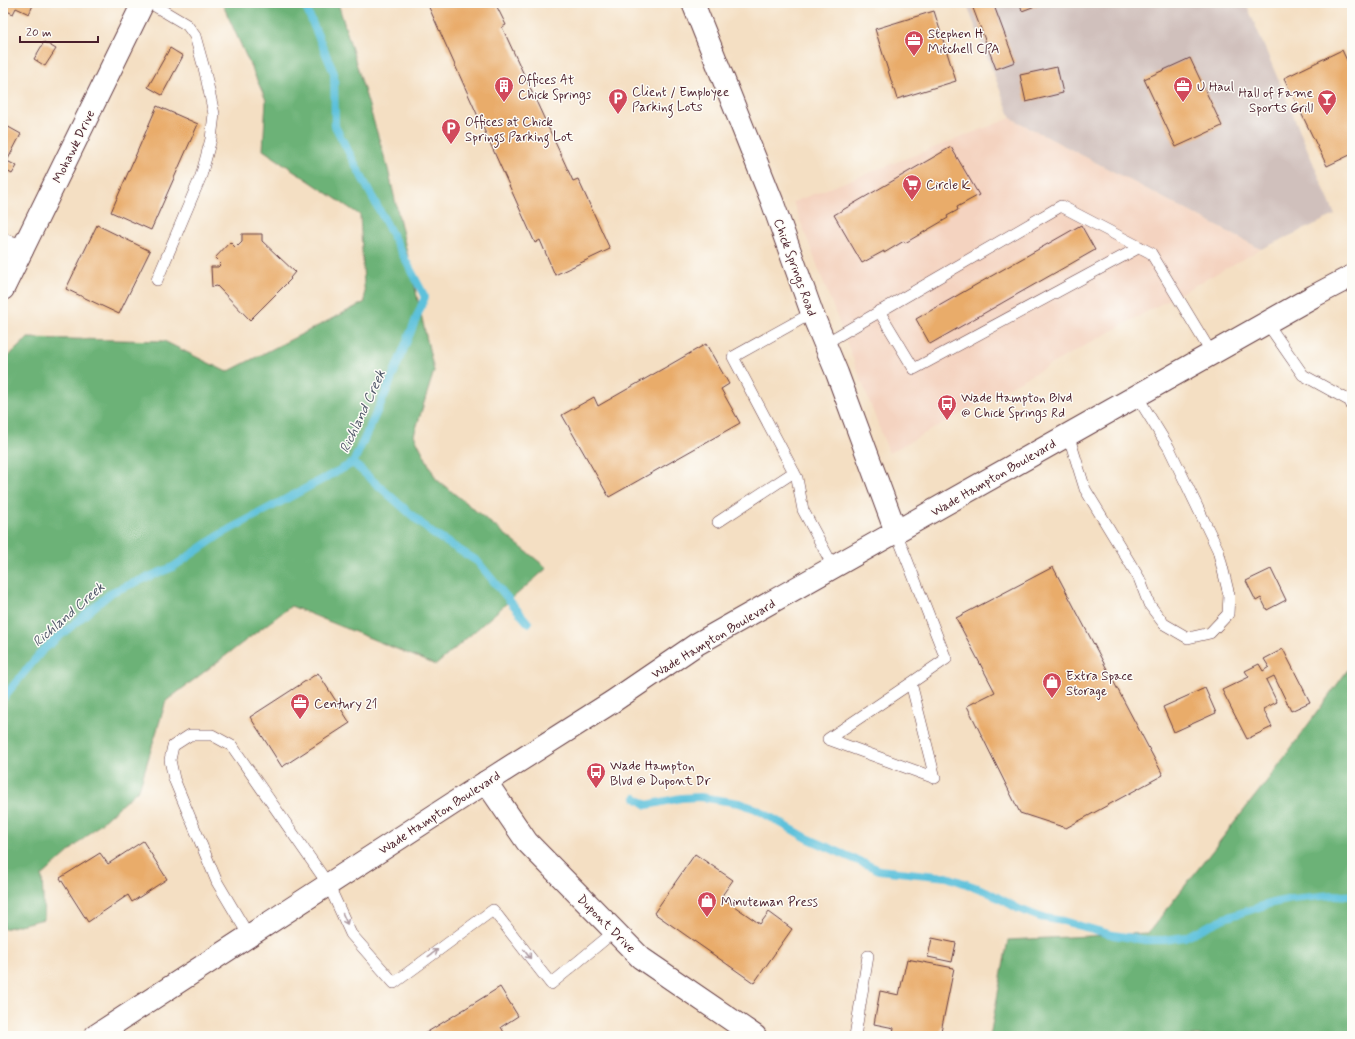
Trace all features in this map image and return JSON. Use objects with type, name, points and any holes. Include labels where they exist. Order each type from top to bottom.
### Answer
[{"type":"main road","name":"Mohawk Drive","points":[[3,289],[13,248],[143,3]]},
{"type":"main road","name":"Chick Springs Road","points":[[692,3],[772,201],[812,313],[837,373],[896,532]]},
{"type":"main road","name":"Wade Hampton Boulevard","points":[[95,1036],[328,884],[612,702],[698,644],[1068,434],[1352,276]]},
{"type":"main road","name":"Dupont Drive","points":[[486,782],[527,842],[641,958],[755,1036]]},
{"type":"lane","points":[[150,3],[187,25],[195,36],[206,72],[214,114],[211,139],[201,176],[157,280]]},
{"type":"lane","points":[[824,344],[1061,206],[1151,253],[1212,354]]},
{"type":"lane","points":[[880,311],[914,368],[1140,247]]},
{"type":"lane","points":[[812,313],[733,357],[797,478],[803,510],[834,568]]},
{"type":"lane","points":[[1267,323],[1303,375],[1351,403]]},
{"type":"lane","points":[[1068,434],[1085,489],[1139,578],[1149,604],[1164,624],[1188,638],[1210,633],[1228,614],[1229,595],[1218,550],[1169,448],[1137,396]]},
{"type":"lane","points":[[718,522],[794,472]]},
{"type":"lane","points":[[896,532],[946,659],[828,739],[935,778],[911,683]]},
{"type":"lane","points":[[249,936],[217,882],[174,779],[170,760],[173,746],[190,735],[212,735],[232,746],[328,884],[351,934],[394,983],[493,910],[551,984],[615,931]]},
{"type":"lane","points":[[855,1036],[868,956]]},
{"type":"shaded area","points":[[966,3],[1246,3],[1335,215],[1261,249],[1011,118]]},
{"type":"shaded area","points":[[1011,118],[1261,249],[889,453],[793,202]]},
{"type":"green space","points":[[222,3],[338,3],[388,169],[434,371],[414,435],[436,479],[547,568],[436,665],[291,606],[166,701],[139,789],[42,876],[44,919],[3,929],[3,361],[28,338],[164,341],[227,372],[365,302],[360,215],[263,150],[266,100]]},
{"type":"green space","points":[[1352,664],[1352,1036],[990,1036],[1008,940],[1148,933],[1270,777]]},
{"type":"building","points":[[4,3],[34,3],[29,14],[16,8],[13,14],[3,9]]},
{"type":"building","name":"Offices At Chick Springs","points":[[427,3],[495,3],[506,25],[502,27],[573,181],[578,179],[610,249],[555,275],[540,240],[535,243]]},
{"type":"building","points":[[971,3],[993,3],[1015,62],[996,69]]},
{"type":"building","points":[[1020,3],[1043,3],[1022,11]]},
{"type":"building","points":[[934,11],[956,81],[897,99],[875,29]]},
{"type":"building","points":[[44,42],[56,49],[45,66],[34,59]]},
{"type":"building","points":[[170,48],[183,56],[162,95],[148,87]]},
{"type":"building","name":"Hall of Fame Sports Grill","points":[[1342,50],[1352,71],[1352,154],[1327,166],[1284,78]]},
{"type":"building","name":"U Haul","points":[[1190,58],[1222,126],[1176,147],[1144,79]]},
{"type":"building","points":[[1057,67],[1063,93],[1026,102],[1020,75]]},
{"type":"building","points":[[157,106],[198,124],[151,230],[111,212]]},
{"type":"building","points":[[3,124],[21,134],[7,161],[17,166],[12,174],[3,169]]},
{"type":"building","name":"Circle K","points":[[951,147],[979,195],[957,207],[958,210],[947,216],[948,218],[905,243],[904,241],[884,253],[884,251],[862,263],[834,215]]},
{"type":"building","points":[[97,225],[150,251],[119,314],[66,289]]},
{"type":"building","points":[[1081,225],[1095,250],[930,344],[916,319]]},
{"type":"building","points":[[242,234],[262,234],[262,241],[295,272],[290,278],[291,279],[250,320],[217,286],[212,287],[211,267],[218,267],[221,264],[215,258],[230,242],[235,247],[237,245],[238,246],[242,242]]},
{"type":"building","points":[[706,344],[729,384],[721,389],[740,423],[609,497],[562,415],[594,397],[598,406]]},
{"type":"building","name":"Extra Space Storage","points":[[1053,567],[1163,775],[1066,828],[1020,813],[967,706],[995,692],[956,618]]},
{"type":"building","points":[[1271,569],[1286,600],[1267,610],[1261,598],[1256,601],[1246,581]]},
{"type":"building","points":[[1283,649],[1310,702],[1291,711],[1274,676],[1266,680],[1277,702],[1263,709],[1272,727],[1247,739],[1222,690],[1249,677],[1245,671],[1259,664],[1263,671],[1269,667],[1264,659]]},
{"type":"building","name":"Century 21","points":[[318,673],[350,723],[282,767],[250,717]]},
{"type":"building","points":[[1205,688],[1216,713],[1174,732],[1163,707]]},
{"type":"building","points":[[143,841],[167,879],[132,902],[128,895],[88,922],[60,878],[100,853],[108,864]]},
{"type":"building","name":"Minuteman Press","points":[[695,854],[733,880],[721,897],[760,924],[769,912],[792,929],[754,983],[654,913]]},
{"type":"building","points":[[932,938],[956,943],[952,962],[928,957]]},
{"type":"building","points":[[907,959],[954,968],[940,1036],[892,1036],[894,1028],[874,1024],[880,991],[899,995]]},
{"type":"building","points":[[500,987],[518,1016],[501,1027],[506,1036],[421,1036]]},
{"type":"waterway","name":"Richland Creek","points":[[3,698],[42,651],[112,592],[173,567],[221,534],[353,463],[386,392],[425,297],[335,126],[334,73],[304,3]]},
{"type":"waterway","points":[[353,463],[432,533],[477,561],[528,623]]},
{"type":"waterway","points":[[636,798],[647,805],[681,798],[700,797],[739,803],[756,809],[807,838],[879,870],[947,877],[986,891],[1019,909],[1040,917],[1063,921],[1113,935],[1145,940],[1164,940],[1185,937],[1225,918],[1272,903],[1292,899],[1333,895],[1352,896]]},
{"type":"place","name":"Stephen H Mitchell CPA","points":[[914,57]]},
{"type":"place","name":"Offices At Chick Springs","points":[[504,103]]},
{"type":"place","name":"U Haul","points":[[1183,103]]},
{"type":"place","name":"Client / Employee Parking Lots","points":[[618,115]]},
{"type":"place","name":"Hall of Fame Sports Grill","points":[[1327,116]]},
{"type":"place","name":"Offices at Chick Springs Parking Lot","points":[[451,145]]},
{"type":"place","name":"Circle K","points":[[912,201]]},
{"type":"place","name":"Wade Hampton Blvd @ Chick Springs Rd","points":[[947,421]]},
{"type":"place","name":"Extra Space Storage","points":[[1052,699]]},
{"type":"place","name":"Century 21","points":[[300,720]]},
{"type":"place","name":"Wade Hampton Blvd @ Dupont Dr","points":[[596,789]]},
{"type":"place","name":"Minuteman Press","points":[[707,918]]}]
